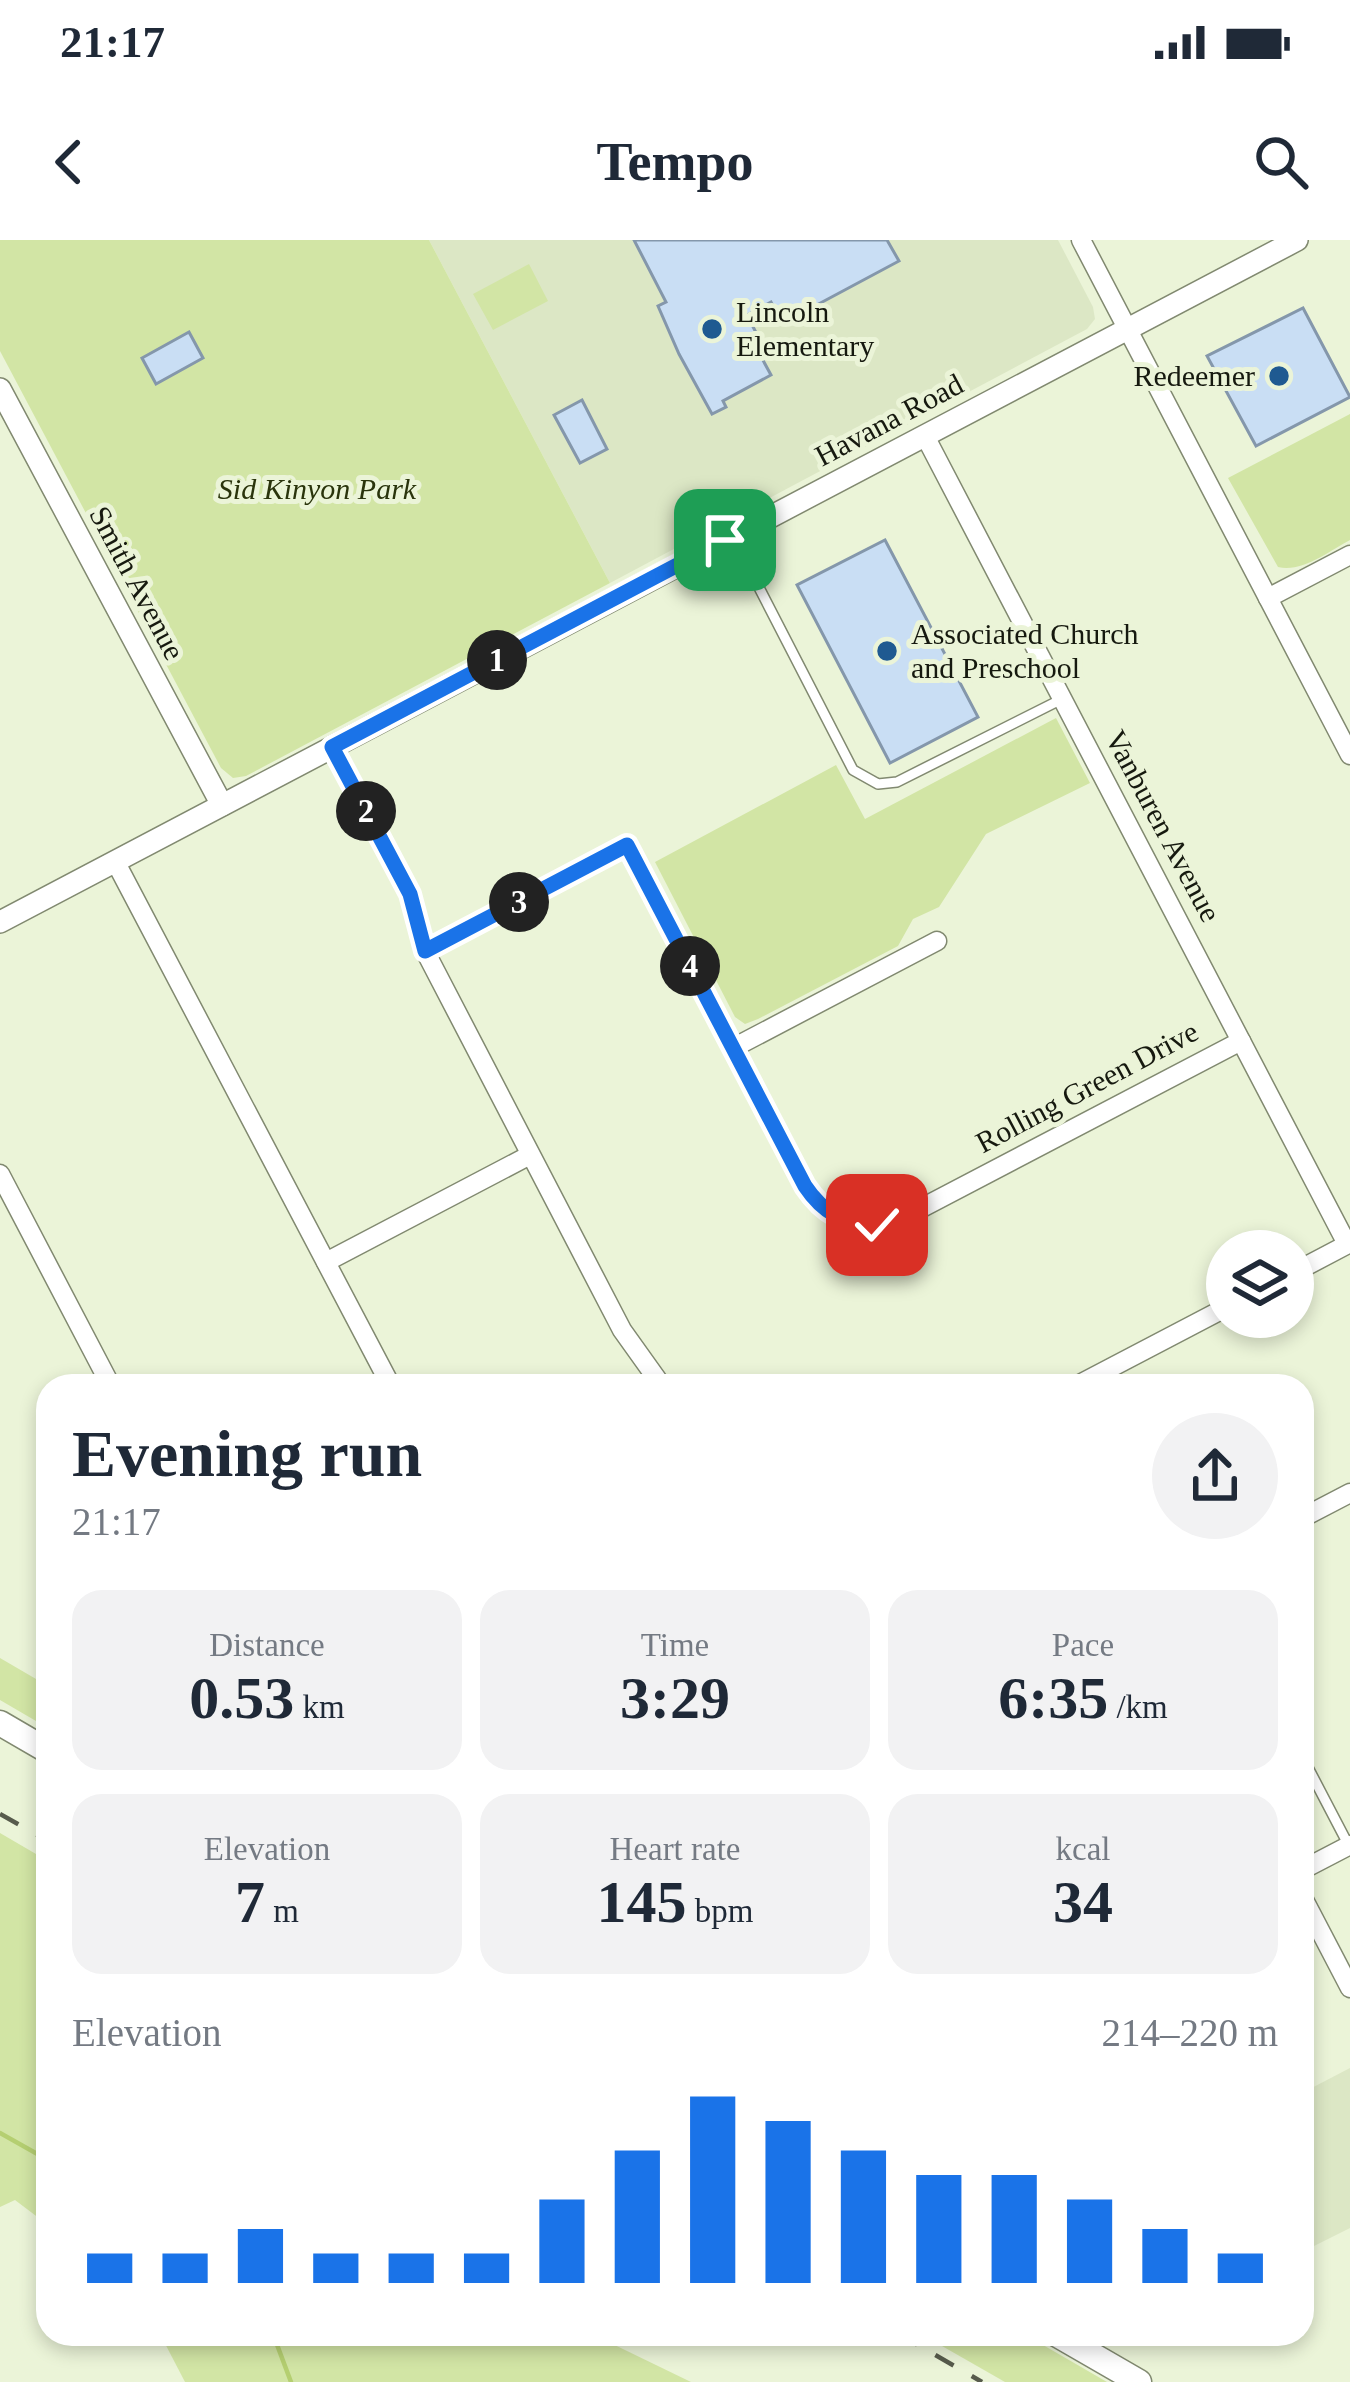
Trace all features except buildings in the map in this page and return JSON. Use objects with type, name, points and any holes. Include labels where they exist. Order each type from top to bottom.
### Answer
[{"type":"main road","points":[[0,1723],[36,1743]]},
{"type":"main road","points":[[1077,2346],[1139,2382]]},
{"type":"street","points":[[1081,240],[1350,755]]},
{"type":"street","name":"Havana Road","points":[[0,922],[1297,240]]},
{"type":"street","name":"Smith Avenue","points":[[0,389],[222,805]]},
{"type":"street","name":"Vanburen Avenue","points":[[925,436],[1349,1244]]},
{"type":"street","points":[[1268,598],[1350,556]]},
{"type":"street","points":[[332,747],[410,894],[425,951],[622,1330],[653,1374]]},
{"type":"street","name":"Rolling Green Drive","points":[[425,951],[627,845],[814,1199],[842,1220],[877,1225],[895,1222],[1241,1041]]},
{"type":"street","points":[[116,861],[386,1374]]},
{"type":"street","points":[[733,1048],[938,941]]},
{"type":"street","points":[[326,1262],[530,1155]]},
{"type":"street","points":[[0,1174],[105,1374]]},
{"type":"street","points":[[1314,1262],[1349,1244]]},
{"type":"street","points":[[1099,1374],[1206,1318]]},
{"type":"street","points":[[1314,1512],[1350,1492]]},
{"type":"street","points":[[1314,1864],[1349,1845]]},
{"type":"street","points":[[1314,1919],[1350,1988]]},
{"type":"lane","points":[[733,536],[853,770],[878,784],[897,782],[1062,699]]},
{"type":"lane","points":[[1314,1779],[1349,1845]]},
{"type":"shaded area","points":[[429,240],[1058,240],[1095,319],[1087,329],[610,583]]},
{"type":"shaded area","points":[[1350,2068],[1350,2228],[1314,2246],[1314,2087]]},
{"type":"green space","name":"Sid Kinyon Park","points":[[0,240],[429,240],[610,583],[246,776],[233,778],[221,768],[0,351]]},
{"type":"green space","points":[[529,264],[548,301],[493,330],[473,294]]},
{"type":"green space","points":[[1350,414],[1350,540],[1306,564],[1278,567],[1228,478]]},
{"type":"green space","points":[[1056,718],[1090,783],[986,834],[939,907],[913,919],[898,946],[758,1019],[745,1024],[735,1017],[655,862],[836,765],[865,819]]},
{"type":"green space","points":[[0,1658],[36,1679],[36,1721],[0,1700]]},
{"type":"green space","points":[[0,1833],[36,1854],[36,2216],[15,2200],[0,2207]]},
{"type":"green space","points":[[166,2346],[617,2346],[691,2382],[185,2382]]},
{"type":"green space","points":[[942,2346],[1045,2346],[1107,2382],[1005,2382]]},
{"type":"waterway","points":[[0,2133],[36,2153]]},
{"type":"waterway","points":[[278,2346],[291,2382]]},
{"type":"railway","points":[[0,1814],[36,1834]]},
{"type":"railway","points":[[920,2346],[982,2382]]},
{"type":"place","name":"Lincoln Elementary","points":[[712,329]]},
{"type":"place","name":"Redeemer","points":[[1279,376]]},
{"type":"place","name":"Associated Church and Preschool","points":[[887,651]]},
{"type":"route","points":[[725,540],[332,747],[410,894],[425,951],[627,845],[805,1186],[826,1211],[842,1220],[877,1225]]}]
